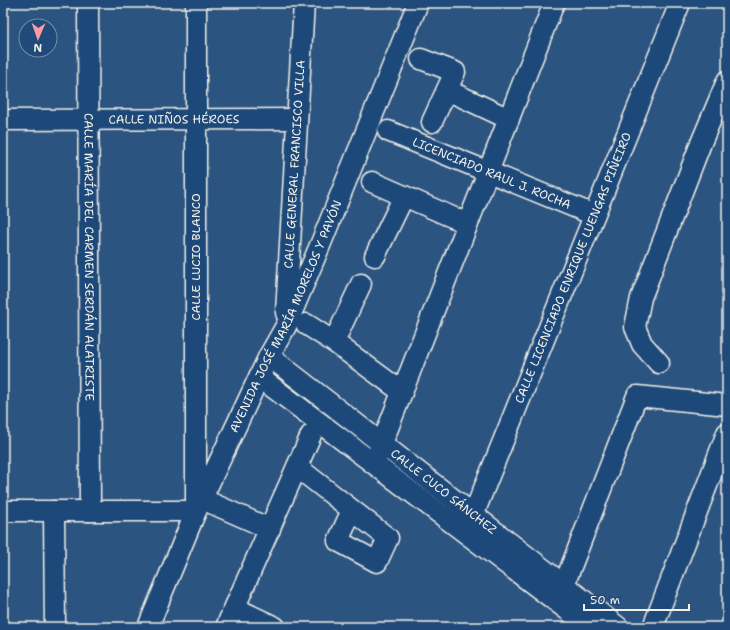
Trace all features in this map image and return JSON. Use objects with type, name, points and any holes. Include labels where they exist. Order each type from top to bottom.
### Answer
[{"type":"street","name":"CALLE MARÍA DEL CARMEN SERDÁN ALATRISTE","points":[[88,3],[90,511]]},
{"type":"street","name":"CALLE LUCIO BLANCO","points":[[196,3],[199,505]]},
{"type":"street","name":"CALLE GENERAL FRANCISCO VILLA","points":[[286,326],[304,3]]},
{"type":"street","name":"AVENIDA JOSÉ MARÍA MORELOS Y PAVÓN","points":[[148,627],[199,505],[269,356],[286,326],[418,3]]},
{"type":"street","points":[[374,464],[510,119],[553,3]]},
{"type":"street","name":"CALLE LICENCIADO ENRIQUE LUENGAS PIÑEIRO","points":[[466,533],[680,3]]},
{"type":"street","points":[[421,59],[455,72],[432,122]]},
{"type":"street","points":[[659,363],[642,344],[635,327],[641,298],[701,143],[727,81]]},
{"type":"street","points":[[447,90],[510,119]]},
{"type":"street","name":"CALLE NIÑOS HÉROES","points":[[3,120],[297,119]]},
{"type":"street","name":"LICENCIADO RAUL J. ROCHA","points":[[388,132],[594,215]]},
{"type":"street","points":[[372,182],[468,224]]},
{"type":"street","points":[[375,256],[404,196]]},
{"type":"street","points":[[334,342],[362,284]]},
{"type":"street","points":[[306,324],[334,342],[402,392]]},
{"type":"street","name":"CALLE CUCO SÁNCHEZ","points":[[269,356],[618,627]]},
{"type":"street","name":"CALLE CUCO SÁNCHEZ","points":[[259,377],[590,627]]},
{"type":"street","points":[[564,585],[637,396],[727,405]]},
{"type":"street","points":[[653,627],[727,433]]},
{"type":"street","points":[[226,627],[312,435]]},
{"type":"street","points":[[297,467],[352,510]]},
{"type":"street","points":[[3,511],[90,511],[199,505],[270,529]]},
{"type":"street","points":[[54,511],[55,627]]},
{"type":"street","points":[[235,608],[275,627]]}]
